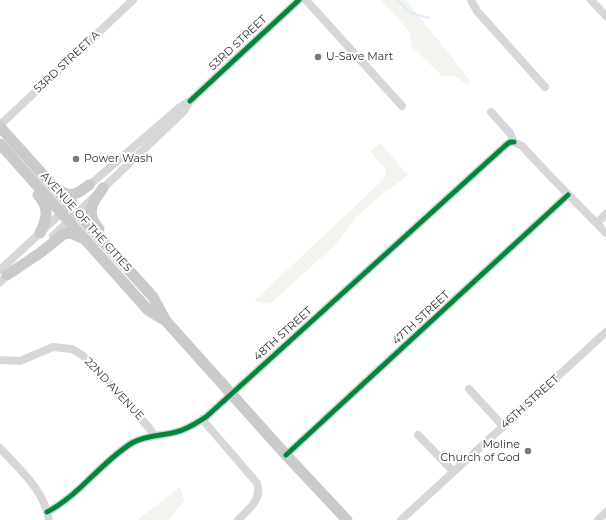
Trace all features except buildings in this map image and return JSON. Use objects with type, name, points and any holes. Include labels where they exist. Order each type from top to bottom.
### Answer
[{"type":"main road","name":"AVENUE OF THE CITIES","points":[[0,126],[153,297],[166,321],[286,455],[347,520]]},
{"type":"main road","name":"AVENUE OF THE CITIES","points":[[0,145],[148,310],[166,321]]},
{"type":"main road","points":[[0,145],[11,165],[44,203],[47,214],[40,232]]},
{"type":"main road","points":[[52,184],[63,193],[72,195],[89,185]]},
{"type":"main road","points":[[103,188],[91,208],[93,221],[128,262],[153,297]]},
{"type":"main road","points":[[2,276],[40,253],[64,234],[70,233],[77,235],[89,244]]},
{"type":"street","name":"53RD STREET A","points":[[0,126],[133,0]]},
{"type":"street","name":"53RD STREET","points":[[2,276],[40,232],[89,185],[190,100],[299,0]]},
{"type":"street","points":[[306,0],[402,106]]},
{"type":"street","points":[[471,0],[477,11],[545,87]]},
{"type":"street","points":[[591,0],[606,16]]},
{"type":"street","name":"53RD STREET","points":[[2,276],[69,222],[183,112],[190,100]]},
{"type":"street","points":[[491,112],[510,134],[514,142],[522,146],[606,233]]},
{"type":"street","name":"48TH STREET","points":[[48,516],[123,449],[140,439],[181,430],[190,427],[202,419],[506,145],[510,142],[514,142]]},
{"type":"street","name":"47TH STREET","points":[[286,455],[568,195]]},
{"type":"street","points":[[596,223],[606,214]]},
{"type":"street","name":"46TH STREET","points":[[401,520],[606,332]]},
{"type":"street","name":"22ND AVENUE","points":[[0,360],[20,361],[53,347],[72,349],[82,355],[95,367],[151,430],[153,435]]},
{"type":"street","points":[[469,389],[503,426]]},
{"type":"street","points":[[202,419],[257,483],[258,497],[238,520]]},
{"type":"street","points":[[418,435],[453,471]]},
{"type":"street","points":[[0,448],[31,483],[41,497],[48,516]]},
{"type":"street","points":[[598,520],[606,512]]},
{"type":"shaded area","points":[[381,0],[406,0],[469,79],[469,87],[455,76],[442,76],[412,47],[409,31]]},
{"type":"shaded area","points":[[380,143],[408,175],[355,218],[335,245],[270,304],[254,301],[385,178],[386,170],[370,151]]},
{"type":"shaded area","points":[[180,487],[184,501],[169,520],[137,520]]},
{"type":"waterway","points":[[397,0],[411,13],[429,18]]},
{"type":"cycle path","points":[[190,101],[299,0]]},
{"type":"cycle path","points":[[47,512],[70,497],[110,459],[137,440],[180,431],[192,426],[206,417],[506,145],[510,142],[514,142]]},
{"type":"cycle path","points":[[286,455],[568,195]]},
{"type":"place","name":"U-Save Mart","points":[[318,57]]},
{"type":"place","name":"Power Wash","points":[[76,159]]},
{"type":"place","name":"Moline Church of God","points":[[528,451]]}]
